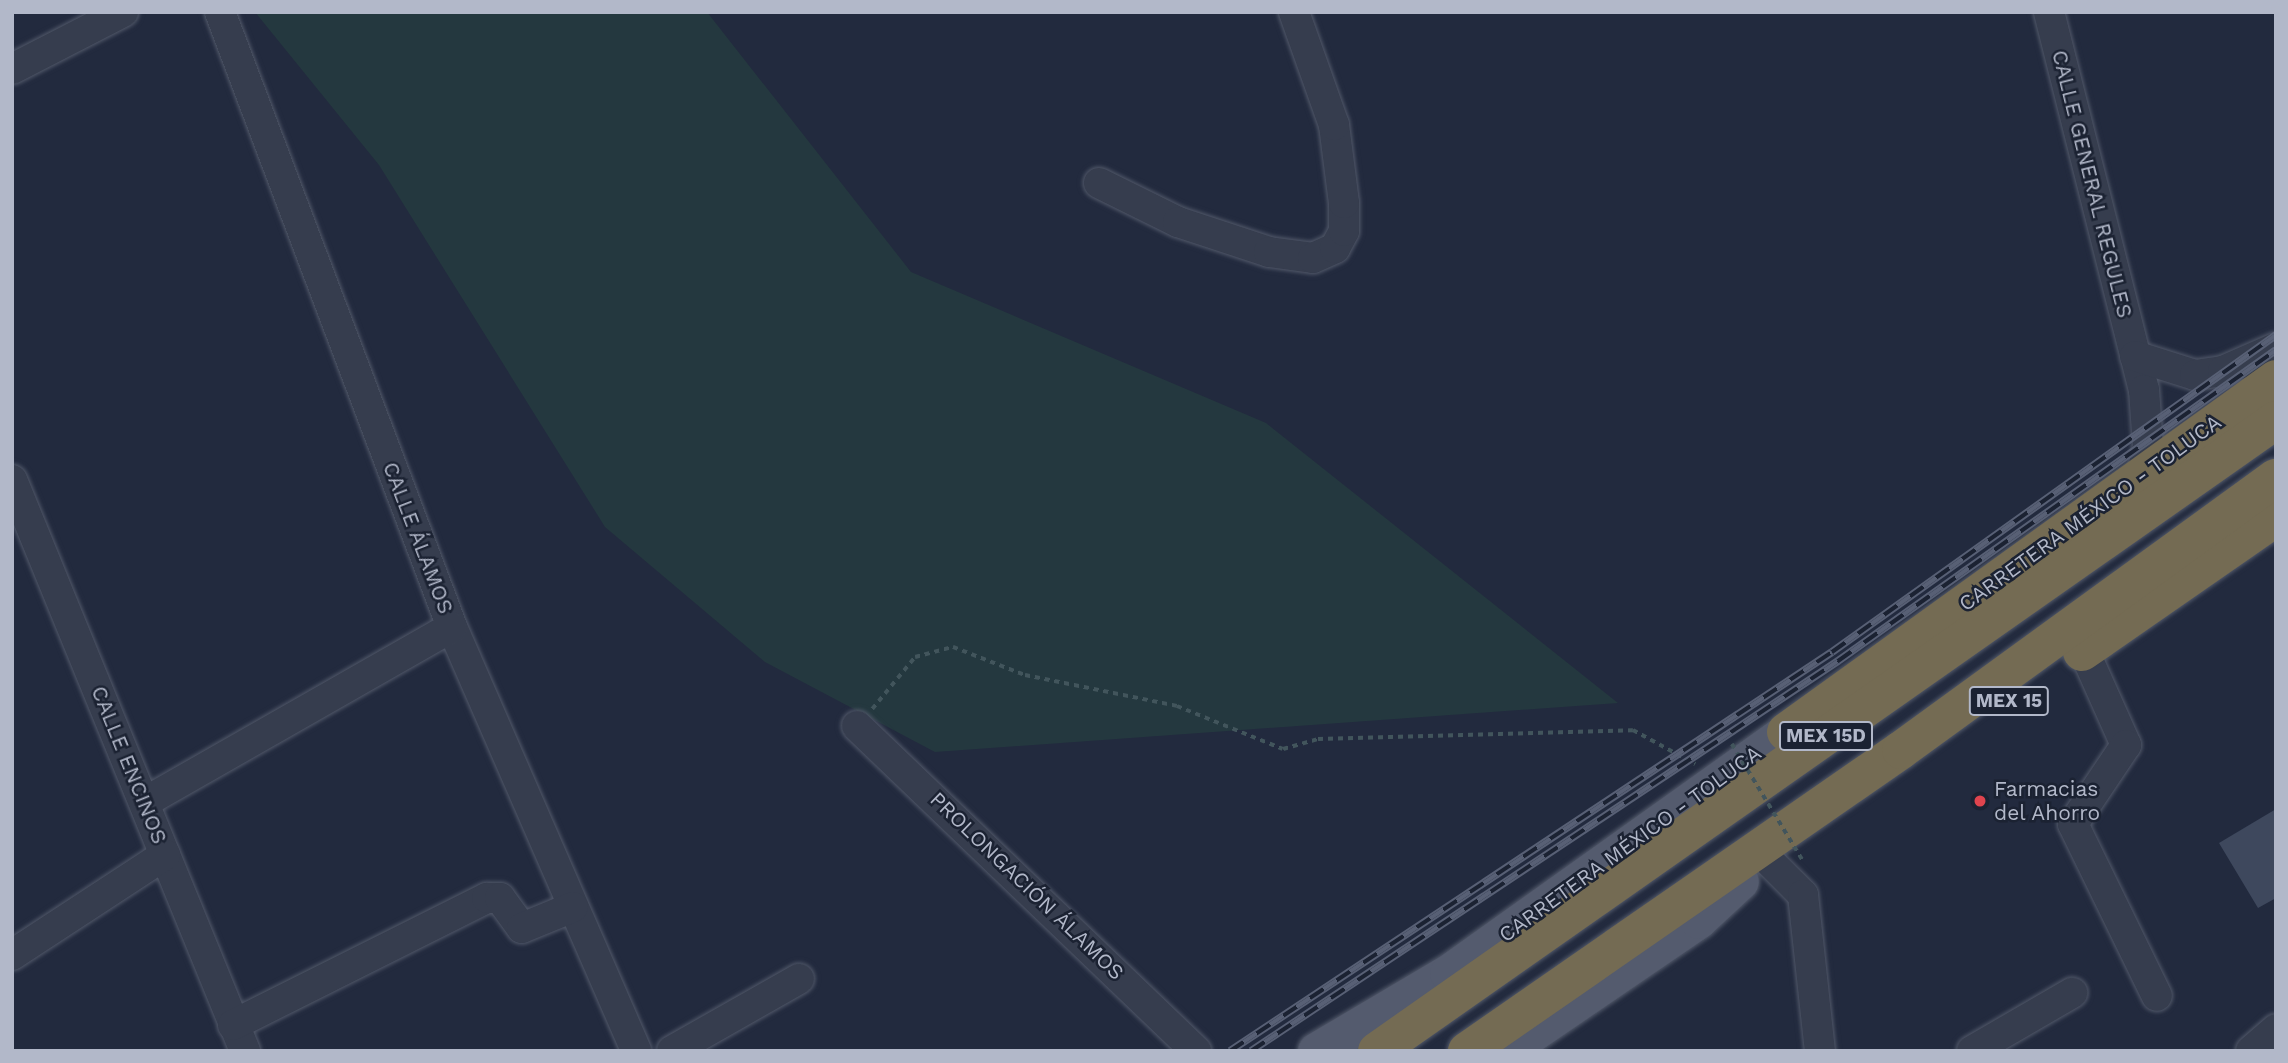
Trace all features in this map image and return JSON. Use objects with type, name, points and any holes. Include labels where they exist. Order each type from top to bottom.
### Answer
[{"type":"highway","name":"CARRETERA MÉXICO - TOLUCA","points":[[1786,732],[2276,379]]},
{"type":"highway","name":"MEX 15D","points":[[1377,1051],[2276,420]]},
{"type":"highway","name":"MEX 15D","points":[[1467,1051],[1901,750],[2276,478]]},
{"type":"highway","name":"MEX 15","points":[[1770,867],[2276,517]]},
{"type":"main road","points":[[1351,1010],[1645,812],[1786,732]]},
{"type":"main road","name":"CARRETERA MÉXICO - TOLUCA","points":[[1316,1051],[1448,974],[1786,732]]},
{"type":"main road","points":[[1506,1051],[1698,920],[1770,867]]},
{"type":"main road","name":"MEX 15","points":[[1492,1051],[1770,867]]},
{"type":"street","points":[[12,69],[123,12]]},
{"type":"street","points":[[1099,183],[1178,222],[1269,252],[1313,258],[1335,248],[1344,232],[1344,203],[1334,125],[1294,12]]},
{"type":"street","name":"CALLE GENERAL REGULES","points":[[2049,12],[2148,418],[2141,478]]},
{"type":"street","name":"CALLE ÁLAMOS","points":[[221,14],[452,627],[636,1051]]},
{"type":"street","points":[[2135,356],[2195,374],[2222,371],[2276,348]]},
{"type":"street","name":"CALLE ENCINOS","points":[[12,480],[239,1038]]},
{"type":"street","points":[[145,802],[452,627]]},
{"type":"street","points":[[2084,651],[2126,745],[2073,824],[2157,996]]},
{"type":"street","name":"PROLONGACIÓN ÁLAMOS","points":[[857,726],[1194,1050]]},
{"type":"street","points":[[12,955],[165,855]]},
{"type":"street","points":[[1770,867],[1803,895],[1820,1051]]},
{"type":"street","points":[[239,1038],[487,898],[500,898],[522,928],[573,907]]},
{"type":"street","points":[[671,1051],[799,979]]},
{"type":"street","points":[[1972,1051],[2072,993]]},
{"type":"street","points":[[2251,1051],[2276,1029]]},
{"type":"path","points":[[857,726],[915,657],[953,647],[1025,676],[1177,706],[1283,749],[1318,739],[1633,730],[1699,766],[1710,759]]},
{"type":"path","points":[[1721,751],[1732,744],[1770,867]]},
{"type":"shaded area","points":[[255,12],[707,12],[911,272],[1266,423],[1618,703],[935,752],[765,662],[605,527],[379,165]]},
{"type":"building","points":[[2276,809],[2276,898],[2258,908],[2219,843]]},
{"type":"railway","points":[[1230,1051],[1832,652],[2276,335]]},
{"type":"railway","points":[[1251,1051],[1838,661],[2276,350]]},
{"type":"place","name":"Farmacias del Ahorro","points":[[1980,801]]}]
